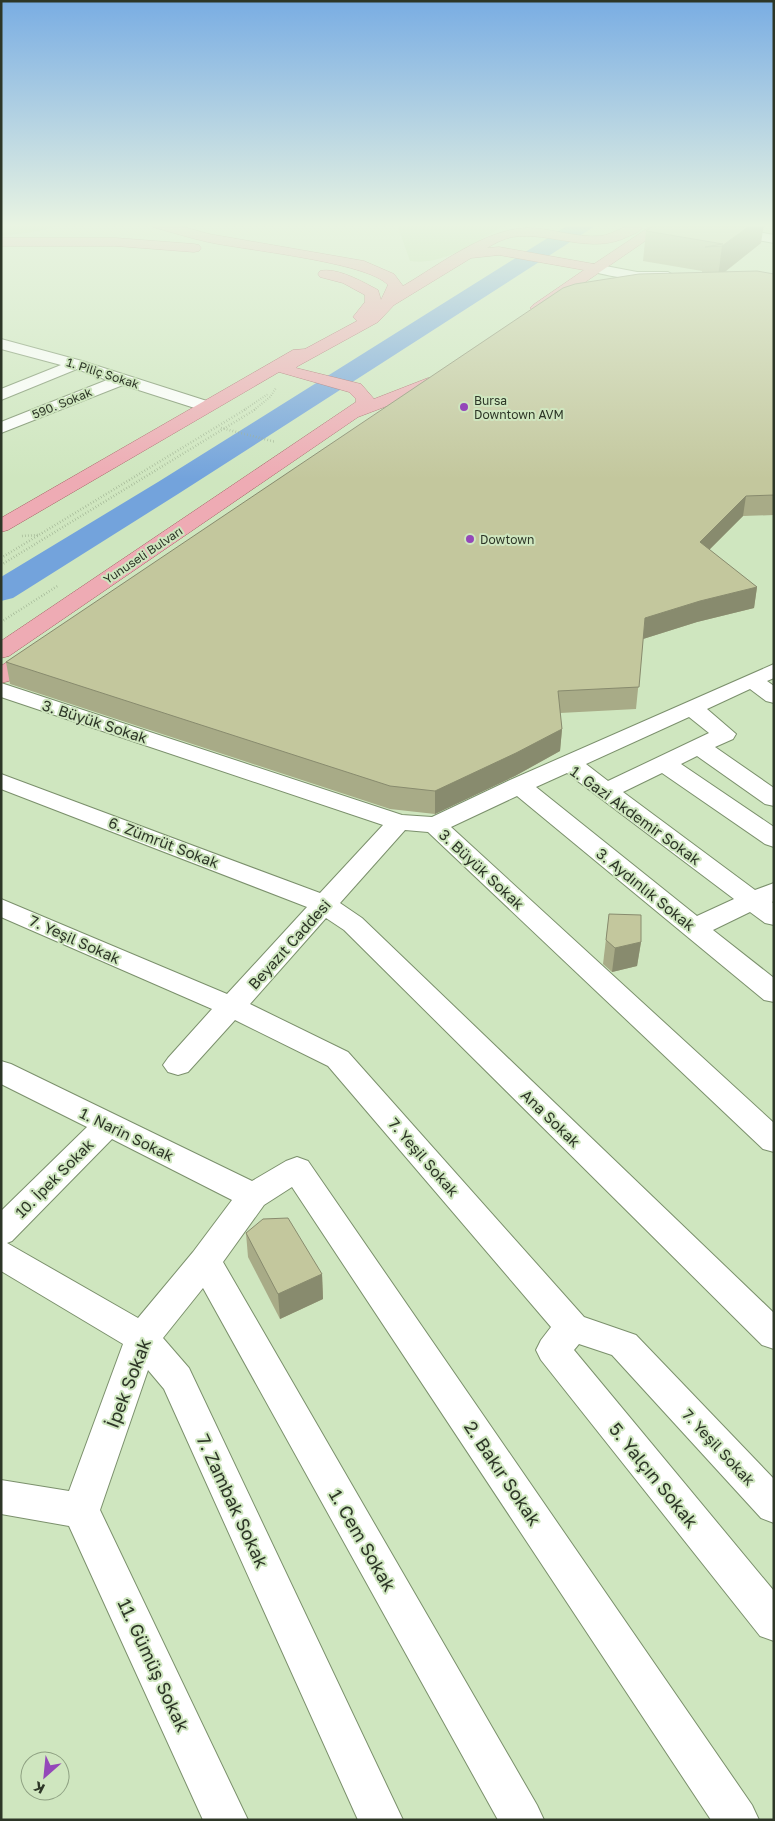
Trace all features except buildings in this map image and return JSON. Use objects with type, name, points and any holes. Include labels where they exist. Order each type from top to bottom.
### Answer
[{"type":"main road","points":[[361,317],[368,309]]},
{"type":"main road","points":[[1,526],[204,406],[374,309]]},
{"type":"main road","points":[[356,412],[365,404],[365,398],[355,388],[297,374],[286,370],[286,367],[372,319],[383,309]]},
{"type":"main road","points":[[520,320],[535,309]]},
{"type":"main road","points":[[371,425],[450,370]]},
{"type":"main road","name":"Yunuseli Bulvarı","points":[[1,651],[356,412],[434,382]]},
{"type":"main road","points":[[1,676],[50,643]]},
{"type":"street","name":"1. Piliç Sokak","points":[[1,344],[76,364],[204,406]]},
{"type":"street","points":[[9,361],[32,351]]},
{"type":"street","points":[[1,395],[76,364]]},
{"type":"street","name":"590. Sokak","points":[[1,428],[123,379]]},
{"type":"street","points":[[569,763],[774,670]]},
{"type":"street","points":[[751,680],[774,696]]},
{"type":"street","name":"3. Büyük Sokak","points":[[1,690],[399,822],[435,825],[774,1141]]},
{"type":"street","points":[[605,790],[725,734],[691,707]]},
{"type":"street","points":[[698,746],[774,798]]},
{"type":"street","name":"1. Gazi Akdemir Sokak","points":[[435,825],[569,763],[605,790],[763,896],[774,917]]},
{"type":"street","points":[[664,763],[774,839]]},
{"type":"street","name":"6. Zümrüt Sokak","points":[[1,781],[294,891],[325,905]]},
{"type":"street","name":"3. Aydınlık Sokak","points":[[518,785],[774,992]]},
{"type":"street","name":"Beyazıt Caddesi","points":[[178,1065],[232,1008],[399,822]]},
{"type":"street","points":[[694,928],[763,896]]},
{"type":"street","name":"Ana Sokak","points":[[325,905],[354,924],[774,1335]]},
{"type":"street","name":"7. Yeşil Sokak","points":[[1,907],[232,1008],[338,1059],[572,1327],[624,1345],[774,1506]]},
{"type":"street","name":"1. Narin Sokak","points":[[1,1071],[253,1196]]},
{"type":"street","name":"10. İpek Sokak","points":[[1,1232],[107,1125]]},
{"type":"street","name":"2. Bakır Sokak","points":[[253,1196],[297,1168],[738,1820]]},
{"type":"street","name":"İpek Sokak","points":[[81,1511],[142,1338],[205,1261],[253,1196]]},
{"type":"street","name":"7. Zambak Sokak","points":[[1,1254],[142,1338],[177,1379],[380,1820]]},
{"type":"street","name":"1. Cem Sokak","points":[[205,1261],[522,1820]]},
{"type":"street","name":"5. Yalçın Sokak","points":[[572,1327],[553,1350],[774,1622]]},
{"type":"street","points":[[1,1496],[81,1511]]},
{"type":"street","name":"11. Gümüş Sokak","points":[[81,1511],[226,1820]]},
{"type":"path","points":[[1,558],[263,398],[271,391],[272,380],[297,374]]},
{"type":"path","points":[[1,565],[259,407],[270,397],[279,383],[277,378],[297,374]]},
{"type":"path","points":[[217,427],[271,441]]},
{"type":"waterway","points":[[1,591],[451,309]]},
{"type":"place","name":"Bursa Downtown AVM","points":[[464,407]]},
{"type":"place","name":"Dowtown","points":[[470,539]]}]
